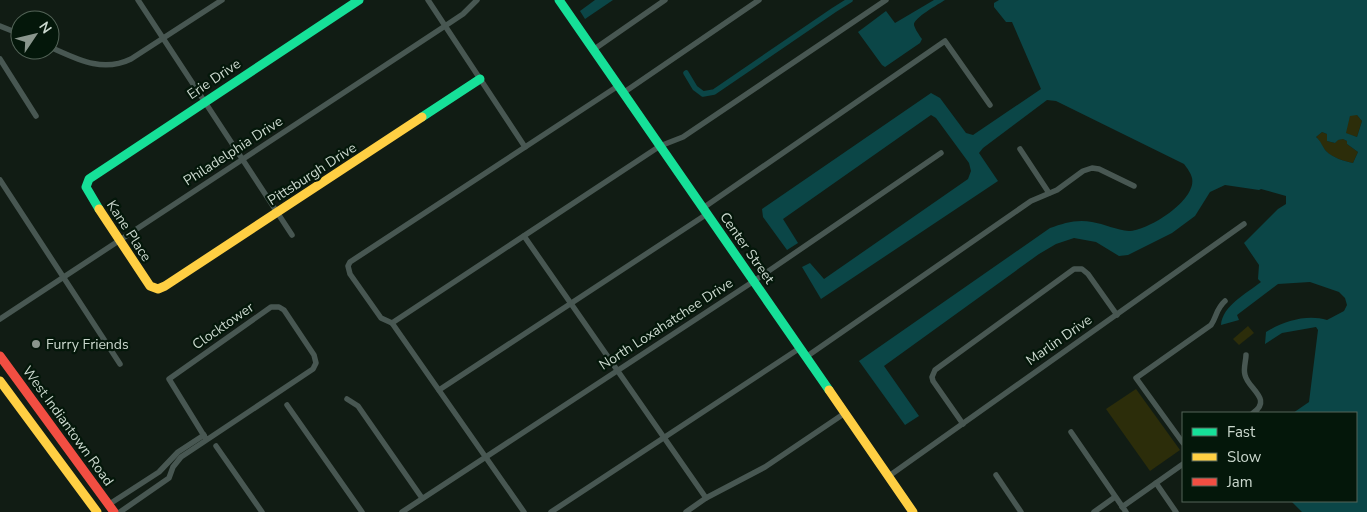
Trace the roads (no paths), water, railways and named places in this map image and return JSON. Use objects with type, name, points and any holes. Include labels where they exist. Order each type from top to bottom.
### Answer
[{"type":"street","points":[[138,0],[292,235]]},
{"type":"street","points":[[60,51],[91,64],[112,65],[132,59],[222,0]]},
{"type":"street","name":"Erie Drive","points":[[87,183],[92,176],[359,0]]},
{"type":"street","points":[[428,0],[525,147]]},
{"type":"street","name":"Philadelphia Drive","points":[[0,319],[463,14],[477,0]]},
{"type":"street","name":"Center Street","points":[[559,0],[913,512]]},
{"type":"street","points":[[593,50],[665,0]]},
{"type":"street","points":[[524,512],[392,323],[381,318],[350,274],[348,266],[350,262],[525,147],[621,89],[759,0]]},
{"type":"street","points":[[392,323],[660,146],[683,137],[886,0]]},
{"type":"street","points":[[0,36],[2,27]]},
{"type":"street","points":[[439,390],[571,303],[705,211],[945,41],[990,106]]},
{"type":"street","points":[[0,59],[36,116]]},
{"type":"street","name":"Pittsburgh Drive","points":[[158,289],[480,79]]},
{"type":"street","points":[[1020,149],[1049,193]]},
{"type":"street","name":"North Loxahatchee Drive","points":[[406,511],[422,498],[754,281],[941,154]]},
{"type":"street","points":[[806,357],[1032,201],[1057,190],[1083,171],[1092,168],[1099,169],[1134,186]]},
{"type":"street","points":[[0,180],[120,364]]},
{"type":"street","name":"Kane Place","points":[[87,183],[89,194],[147,283],[158,289]]},
{"type":"street","name":"Marlin Drive","points":[[889,476],[1244,224]]},
{"type":"street","points":[[524,236],[706,498]]},
{"type":"street","points":[[963,424],[933,381],[935,370],[1074,270],[1082,269],[1088,274],[1117,314]]},
{"type":"street","points":[[1182,442],[1136,378],[1211,325],[1219,307],[1225,301]]},
{"type":"street","name":"Clocktower","points":[[111,508],[159,472],[178,452],[205,437],[313,369],[316,363],[314,355],[284,310],[279,307],[271,307],[169,379],[205,437]]},
{"type":"street","points":[[551,512],[800,348]]},
{"type":"street","points":[[1246,355],[1245,375],[1260,396],[1260,403],[1255,412]]},
{"type":"street","name":"West Indiantown Road","points":[[0,356],[111,508]]},
{"type":"street","name":"West Indiantown Road","points":[[0,380],[96,512]]},
{"type":"street","points":[[347,399],[358,406],[422,498]]},
{"type":"street","points":[[287,405],[362,512]]},
{"type":"street","points":[[686,512],[706,498],[765,467],[845,413]]},
{"type":"street","points":[[1071,432],[1124,510],[1156,483],[1182,465]]},
{"type":"street","name":"Clocktower","points":[[120,512],[168,478],[181,457],[205,437]]},
{"type":"street","points":[[216,446],[262,512]]},
{"type":"street","points":[[996,475],[1021,512]]},
{"type":"street","points":[[1156,483],[1176,512]]},
{"type":"street","points":[[1094,512],[1115,497]]},
{"type":"street","points":[[96,512],[111,508]]},
{"type":"water","points":[[595,0],[613,0],[585,19],[580,11]]},
{"type":"water","points":[[934,0],[945,0],[922,15],[914,25],[922,39],[920,43],[885,67],[882,65],[858,32],[886,11],[895,23]]},
{"type":"water","points":[[999,0],[1367,0],[1367,512],[1302,512],[1292,502],[1357,502],[1357,412],[1294,412],[1309,402],[1318,330],[1316,327],[1282,333],[1265,344],[1266,332],[1280,325],[1304,318],[1327,320],[1344,311],[1347,305],[1345,298],[1339,292],[1310,282],[1278,284],[1237,315],[1239,320],[1221,325],[1222,318],[1230,306],[1261,282],[1258,279],[1259,265],[1244,243],[1278,209],[1286,204],[1286,196],[1261,189],[1225,185],[1210,192],[1195,216],[1172,233],[1128,255],[1119,256],[1096,242],[1074,238],[1056,244],[1039,254],[884,366],[919,416],[905,425],[859,361],[1050,228],[1065,223],[1086,221],[1129,231],[1137,230],[1170,213],[1187,196],[1192,187],[1192,178],[1184,164],[1056,101],[1047,100],[979,153],[998,181],[821,299],[802,267],[810,263],[824,279],[968,179],[971,171],[969,163],[936,118],[931,115],[783,219],[798,243],[787,250],[763,217],[762,209],[931,93],[940,98],[966,133],[973,135],[1041,89],[1012,22],[1006,22],[994,7],[994,3]],"holes":[[[1357,115],[1362,121],[1357,137],[1346,133],[1350,116]],[[1322,132],[1327,134],[1327,141],[1335,143],[1343,139],[1358,152],[1353,163],[1335,157],[1326,151],[1316,137]]]},
{"type":"waterway","points":[[686,73],[695,88],[703,94],[714,92],[850,0]]},
{"type":"place","name":"Furry Friends","points":[[36,344]]}]
